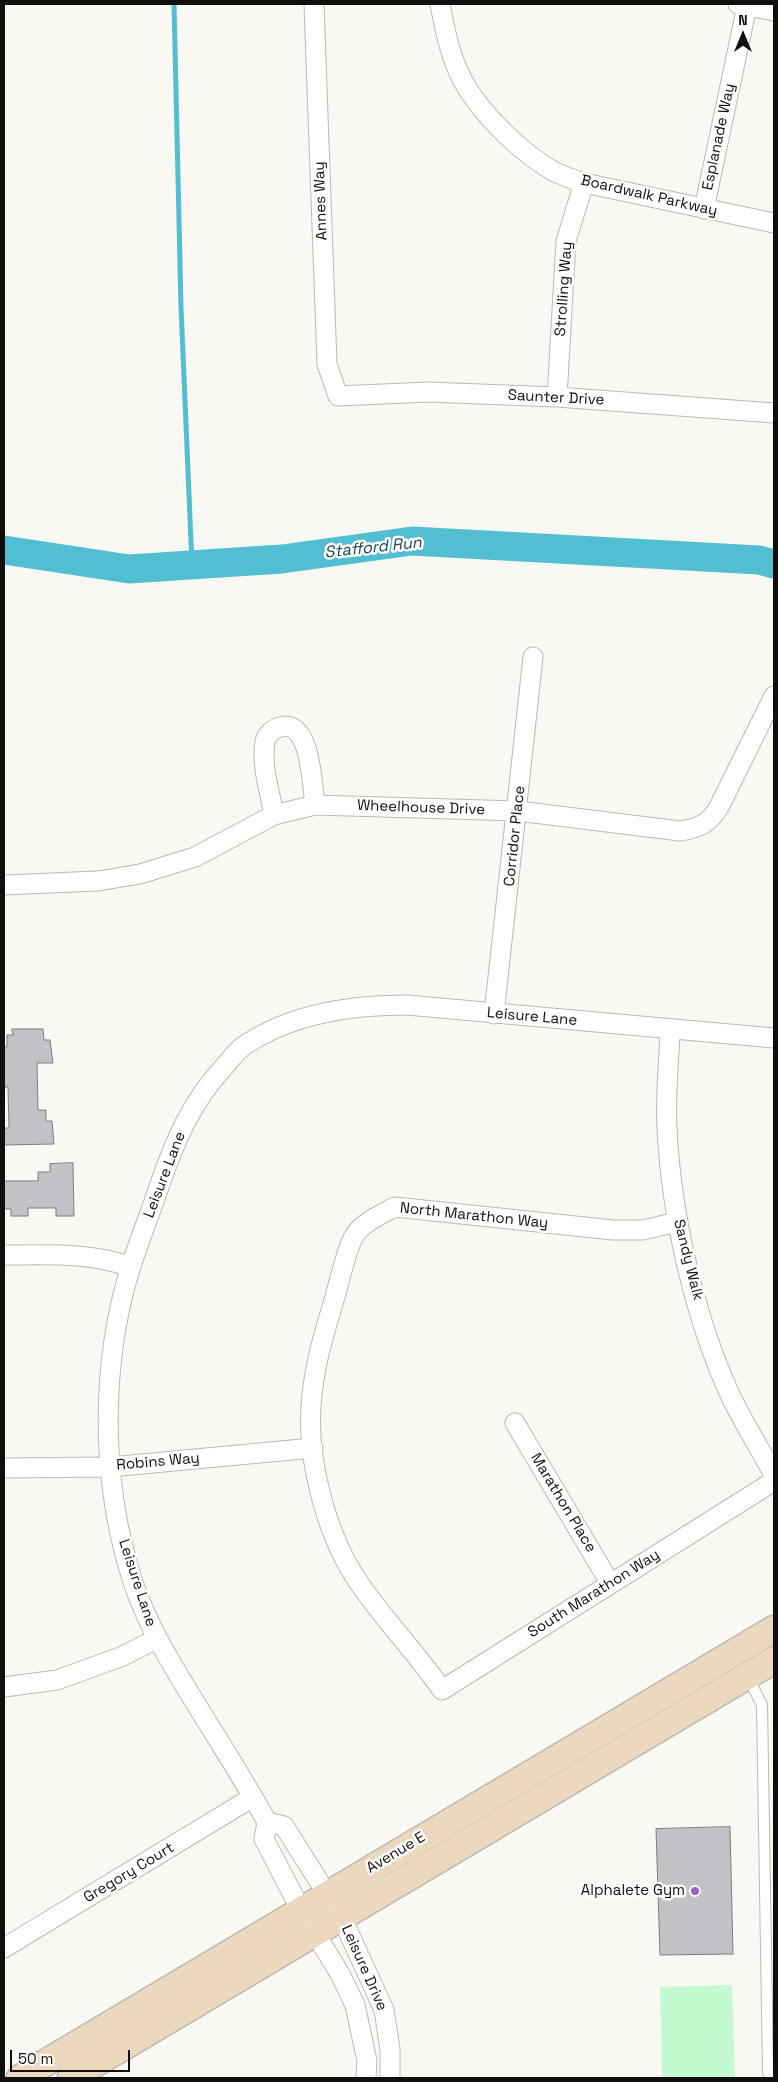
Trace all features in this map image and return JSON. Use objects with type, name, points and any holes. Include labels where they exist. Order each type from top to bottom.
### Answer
[{"type":"street","name":"Annes Way","points":[[314,4],[327,364],[338,396]]},
{"type":"street","name":"Boardwalk Parkway","points":[[440,4],[448,44],[463,81],[488,115],[523,149],[555,172],[584,183],[774,223]]},
{"type":"street","points":[[742,5],[774,11]]},
{"type":"street","name":"Esplanade Way","points":[[704,208],[742,5]]},
{"type":"street","name":"Strolling Way","points":[[557,397],[566,241],[584,183]]},
{"type":"street","name":"Saunter Drive","points":[[338,396],[428,392],[557,397],[774,413]]},
{"type":"street","name":"Corridor Place","points":[[494,1014],[518,812],[533,657]]},
{"type":"street","name":"Wheelhouse Drive","points":[[4,885],[98,881],[140,874],[195,857],[274,815],[315,805],[518,812],[680,831],[697,828],[711,820],[719,807],[774,696]]},
{"type":"street","points":[[274,815],[264,756],[265,740],[274,728],[285,725],[296,729],[303,738],[315,805]]},
{"type":"street","name":"Leisure Lane","points":[[315,1934],[264,1839],[267,1822],[156,1639],[141,1605],[127,1562],[116,1514],[110,1466],[110,1400],[113,1355],[131,1267],[174,1145],[188,1116],[217,1074],[241,1048],[275,1030],[310,1016],[363,1005],[407,1005],[774,1038]]},
{"type":"street","name":"Sandy Walk","points":[[670,1030],[666,1127],[677,1222],[706,1330],[732,1398],[774,1475]]},
{"type":"street","name":"North Marathon Way","points":[[424,1662],[381,1614],[356,1578],[335,1539],[321,1496],[313,1448],[310,1408],[317,1359],[353,1238],[372,1219],[395,1207],[613,1230],[643,1230],[677,1222]]},
{"type":"street","points":[[4,1255],[82,1255],[110,1259],[131,1267]]},
{"type":"street","name":"Marathon Place","points":[[515,1423],[610,1583]]},
{"type":"street","name":"Robins Way","points":[[4,1468],[110,1466],[313,1448]]},
{"type":"street","name":"South Marathon Way","points":[[424,1662],[442,1690],[774,1481]]},
{"type":"street","name":"Avenue E","points":[[20,2078],[774,1629]]},
{"type":"street","points":[[4,1687],[57,1680],[115,1659],[156,1639]]},
{"type":"street","points":[[734,1653],[748,1676]]},
{"type":"street","name":"Avenue E","points":[[71,2078],[774,1660]]},
{"type":"street","name":"Gregory Court","points":[[4,1948],[253,1797]]},
{"type":"street","points":[[267,1822],[284,1826],[342,1918]]},
{"type":"street","name":"Leisure Drive","points":[[342,1918],[384,2010],[390,2048],[390,2078]]},
{"type":"street","name":"Leisure Drive","points":[[315,1934],[340,1974],[356,2005],[367,2061],[366,2078]]},
{"type":"lane","points":[[748,1676],[762,1704],[768,2073],[772,2078]]},
{"type":"green space","points":[[732,1985],[735,2078],[662,2078],[660,1987]]},
{"type":"building","points":[[12,1029],[43,1029],[44,1040],[50,1040],[53,1063],[37,1063],[38,1110],[46,1110],[46,1121],[52,1121],[54,1144],[4,1145],[4,1128],[9,1128],[8,1087],[4,1087],[4,1047],[7,1047],[7,1035],[13,1035]]},
{"type":"building","points":[[73,1163],[74,1216],[56,1216],[56,1208],[28,1208],[28,1216],[11,1216],[11,1209],[4,1209],[4,1181],[38,1181],[38,1172],[50,1172],[50,1164]]},
{"type":"building","name":"Alphalete Gym","points":[[730,1827],[733,1954],[660,1955],[656,1829]]},
{"type":"waterway","points":[[174,4],[181,307],[192,565]]},
{"type":"waterway","name":"Stafford Run","points":[[4,550],[129,569],[282,559],[412,541],[759,560],[774,564]]},
{"type":"place","name":"Alphalete Gym","points":[[695,1891]]}]
